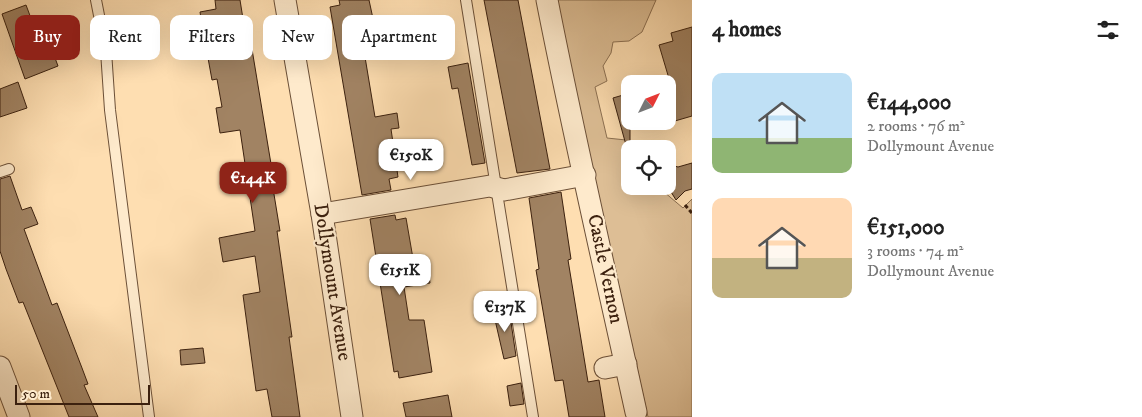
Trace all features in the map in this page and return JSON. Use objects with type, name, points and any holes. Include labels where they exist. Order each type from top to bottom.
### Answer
[{"type":"street","name":"Dollymount Avenue","points":[[285,0],[322,214],[352,417]]},
{"type":"street","name":"Castle Vernon","points":[[547,0],[567,105],[636,412]]},
{"type":"street","points":[[322,214],[490,186],[504,190],[584,175]]},
{"type":"street","points":[[605,368],[626,364]]},
{"type":"street","points":[[0,367],[19,417]]},
{"type":"lane","points":[[96,0],[106,51],[110,110],[149,417]]},
{"type":"lane","points":[[466,0],[533,417]]},
{"type":"path","points":[[685,205],[692,213]]},
{"type":"shaded area","points":[[555,0],[656,0],[642,32],[629,41],[613,42],[611,53],[603,66],[607,81],[595,87],[607,138],[626,140],[621,140],[621,195],[668,195],[683,208],[692,199],[692,417],[648,417]]},
{"type":"building","points":[[215,0],[240,0],[242,15],[200,15],[200,12],[216,9]]},
{"type":"building","points":[[339,0],[369,0],[372,15],[342,15],[342,60],[366,60],[375,117],[397,113],[399,128],[391,129],[398,177],[389,179],[391,190],[362,195],[330,7],[340,5]]},
{"type":"building","points":[[484,0],[518,0],[550,169],[517,173]]},
{"type":"building","points":[[26,5],[30,15],[15,15],[15,51],[2,14]]},
{"type":"building","points":[[692,27],[692,116],[676,121],[676,75],[668,75],[659,45],[673,41],[671,33]]},
{"type":"building","points":[[253,55],[273,176],[271,176],[280,231],[277,231],[292,337],[289,337],[300,417],[272,417],[267,389],[256,391],[243,295],[260,292],[255,256],[223,262],[219,238],[255,231],[240,130],[220,133],[216,108],[222,107],[217,79],[212,80],[208,60],[253,60]]},
{"type":"building","points":[[18,60],[56,60],[58,66],[25,79]]},
{"type":"building","points":[[468,63],[485,163],[472,165],[458,88],[452,89],[448,67]]},
{"type":"building","points":[[18,82],[27,108],[0,117],[0,89]]},
{"type":"building","points":[[621,96],[621,127],[613,98]]},
{"type":"building","points":[[622,130],[630,130],[630,140],[625,140]]},
{"type":"building","points":[[692,163],[692,189],[685,191],[676,200],[673,195],[676,195],[676,166]]},
{"type":"building","points":[[10,176],[22,210],[31,207],[38,224],[24,229],[52,305],[57,303],[88,384],[84,385],[98,417],[69,417],[23,302],[19,303],[6,269],[0,251],[0,179]]},
{"type":"building","points":[[561,192],[571,259],[568,260],[588,382],[599,380],[605,417],[569,417],[563,380],[555,381],[536,270],[539,269],[529,198]]},
{"type":"building","points":[[395,215],[396,220],[406,218],[415,270],[428,268],[430,283],[404,287],[409,320],[424,320],[432,372],[399,378],[398,371],[394,372],[370,219]]},
{"type":"building","points":[[509,309],[516,356],[504,359],[493,311]]},
{"type":"building","points":[[203,348],[205,363],[181,365],[180,350]]},
{"type":"building","points":[[521,383],[524,404],[510,406],[507,386]]},
{"type":"building","points":[[448,395],[452,417],[406,417],[403,403]]}]
